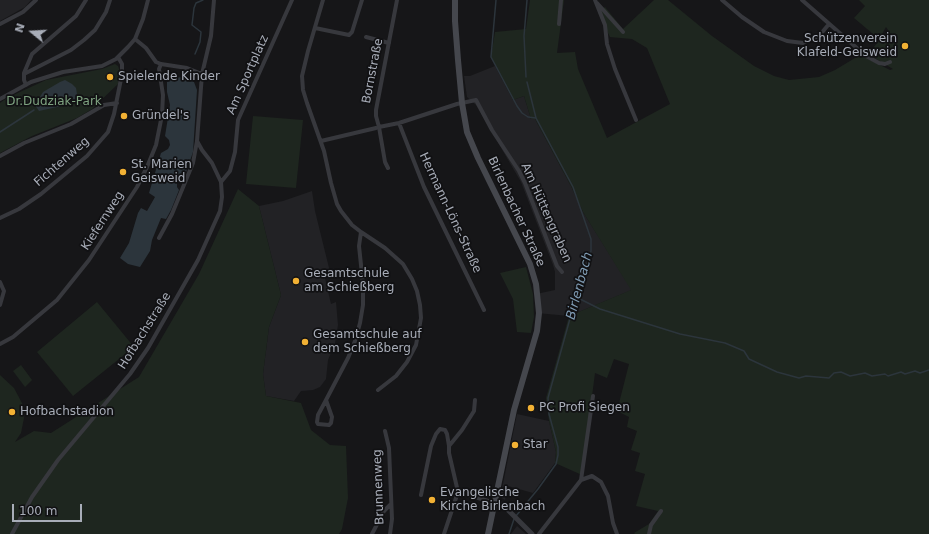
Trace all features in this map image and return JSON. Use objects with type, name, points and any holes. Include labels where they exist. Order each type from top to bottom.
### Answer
[{"type":"main road","name":"Birlenbacher Straße","points":[[455,0],[455,21],[465,124],[471,141],[530,264],[536,284],[539,313],[537,331],[514,410],[496,502],[488,534]]},
{"type":"street","points":[[0,24],[23,12],[36,0]]},
{"type":"street","points":[[26,85],[24,74],[25,67],[32,54],[76,16],[86,0]]},
{"type":"street","points":[[24,74],[71,50],[84,40],[95,30],[106,12],[110,0]]},
{"type":"street","points":[[0,99],[26,85],[63,72],[102,66],[118,57],[134,39],[143,19],[148,0]]},
{"type":"street","points":[[159,238],[172,214],[193,163],[197,141],[202,74],[211,36],[214,0]]},
{"type":"street","name":"Am Sportplatz","points":[[221,182],[230,171],[235,152],[238,120],[292,0]]},
{"type":"street","points":[[323,0],[302,76],[303,90],[321,141],[337,204],[347,219],[361,232],[385,248],[403,264],[417,291],[420,305],[421,318],[418,337],[413,351],[407,362],[396,376],[378,390]]},
{"type":"street","points":[[315,28],[349,35],[352,32],[362,0]]},
{"type":"street","name":"Bornstraße","points":[[388,168],[384,162],[377,127],[376,110],[397,0]]},
{"type":"street","points":[[559,24],[561,0]]},
{"type":"street","points":[[595,0],[623,32]]},
{"type":"street","points":[[595,0],[605,25],[607,44],[615,70],[636,120]]},
{"type":"street","points":[[722,0],[742,17],[764,32],[787,41],[804,43],[819,36],[829,24]]},
{"type":"street","points":[[802,0],[866,56],[879,63],[885,64],[890,62]]},
{"type":"street","points":[[366,37],[389,43]]},
{"type":"street","points":[[134,39],[146,48],[156,62],[160,64],[187,68],[202,74]]},
{"type":"street","name":"Fichtenweg","points":[[0,218],[19,209],[41,194],[87,156],[108,132],[117,103],[123,66],[118,57]]},
{"type":"street","name":"Kiefernweg","points":[[0,344],[13,337],[57,300],[89,260],[137,187],[156,145],[162,115],[160,64]]},
{"type":"street","name":"Am Hüttengraben","points":[[462,103],[476,100],[492,130],[519,171],[557,266],[562,272]]},
{"type":"street","points":[[0,156],[24,143],[71,124],[104,105],[117,103]]},
{"type":"street","points":[[321,141],[399,123],[462,103]]},
{"type":"street","name":"Hermann-Löns-Straße","points":[[399,123],[424,187],[484,310]]},
{"type":"street","name":"Hofbachstraße","points":[[12,534],[32,497],[58,460],[130,374],[154,338],[198,260],[220,211],[222,197],[221,182],[212,163],[197,141]]},
{"type":"street","points":[[326,400],[332,417],[331,423],[329,425],[318,424],[318,415],[350,353],[360,323],[364,284],[359,246],[361,232]]},
{"type":"street","points":[[0,282],[4,291],[0,305]]},
{"type":"street","points":[[539,534],[581,480],[593,396]]},
{"type":"street","points":[[449,446],[462,430],[474,411],[475,400]]},
{"type":"street","points":[[421,495],[431,446],[440,429],[445,430],[458,492],[444,534]]},
{"type":"street","name":"Brunnenweg","points":[[385,431],[390,448],[390,534]]},
{"type":"street","name":"Brunnenweg","points":[[382,441],[387,439]]},
{"type":"street","points":[[581,480],[592,476],[601,482],[608,496],[613,523],[617,534]]},
{"type":"street","points":[[458,492],[501,504],[532,534]]},
{"type":"street","points":[[372,534],[384,511],[391,504]]},
{"type":"street","points":[[649,534],[651,525],[661,511]]},
{"type":"shaded area","points":[[0,0],[31,0],[25,7],[0,21]]},
{"type":"shaded area","points":[[495,66],[513,100],[524,96],[531,119],[535,119],[572,188],[583,212],[632,290],[569,316],[537,313],[536,294],[555,290],[555,272],[553,265],[521,182],[476,105],[467,97],[464,76],[470,76]]},
{"type":"shaded area","points":[[183,77],[194,82],[197,90],[193,152],[184,178],[177,183],[179,190],[171,210],[166,219],[161,218],[152,240],[150,251],[140,267],[128,264],[120,258],[129,243],[138,213],[141,208],[147,211],[155,197],[149,193],[161,153],[168,149],[170,145],[169,140],[165,136],[170,105],[167,92],[167,82],[172,78]]},
{"type":"shaded area","points":[[65,80],[76,88],[77,94],[75,101],[71,104],[39,111],[35,105],[43,92]]},
{"type":"shaded area","points":[[312,191],[315,211],[331,276],[325,278],[331,304],[336,302],[338,325],[335,343],[328,360],[326,379],[320,387],[313,390],[301,391],[294,401],[266,396],[263,374],[269,327],[281,295],[259,206],[283,201]]},
{"type":"shaded area","points":[[517,414],[549,421],[556,452],[555,463],[533,493],[508,486],[505,500],[502,498],[501,494]]},
{"type":"shaded area","points":[[517,526],[526,534],[511,534]]},
{"type":"green space","points":[[530,0],[564,0],[557,53],[575,52],[578,69],[607,138],[670,104],[647,48],[632,39],[610,37],[598,13],[605,7],[623,29],[654,0],[668,0],[712,36],[754,66],[774,76],[789,80],[819,77],[835,70],[860,55],[890,70],[893,69],[868,54],[888,30],[886,27],[879,39],[854,18],[865,6],[859,0],[929,0],[929,534],[635,534],[634,533],[649,524],[658,511],[636,506],[645,474],[635,471],[640,453],[631,450],[637,431],[627,427],[629,417],[617,411],[629,364],[614,359],[607,378],[595,373],[582,475],[555,463],[556,452],[549,421],[546,398],[569,316],[631,290],[583,212],[572,188],[535,119],[531,119],[524,96],[513,100],[491,57],[495,32],[526,29]]},
{"type":"green space","name":"Dr.Dudziak-Park","points":[[115,64],[118,66],[120,72],[118,84],[92,109],[77,118],[32,136],[0,153],[0,103],[7,98],[46,80],[102,69]]},
{"type":"green space","points":[[253,116],[303,120],[296,188],[246,184]]},
{"type":"green space","points":[[238,189],[259,206],[281,295],[269,327],[263,374],[266,396],[301,403],[311,430],[330,445],[346,446],[348,498],[342,529],[339,534],[0,534],[0,375],[14,388],[23,405],[24,418],[21,433],[15,442],[34,431],[51,433],[139,377],[199,274]]},
{"type":"green space","points":[[526,267],[533,294],[534,317],[531,333],[517,332],[513,299],[500,273]]},
{"type":"green space","points":[[97,302],[134,347],[73,396],[37,352]]},
{"type":"green space","points":[[21,365],[32,380],[25,387],[13,371]]},
{"type":"waterway","points":[[195,54],[200,42],[201,32],[192,25],[194,8],[196,3],[203,0]]},
{"type":"waterway","name":"Birlenbach","points":[[496,0],[491,57],[522,113],[528,117],[536,118],[573,187],[591,239],[591,251],[576,297],[548,398],[549,414],[558,447],[556,464],[516,516]]},
{"type":"waterway","points":[[526,77],[524,36],[527,0]]},
{"type":"waterway","points":[[527,82],[536,118]]},
{"type":"waterway","points":[[0,132],[34,110]]},
{"type":"waterway","points":[[576,297],[600,309],[680,334],[725,343],[744,351],[749,359],[777,372],[799,378],[806,376],[829,378],[834,373],[841,372],[850,376],[865,373],[872,376],[885,374],[888,376],[901,372],[905,374],[915,371],[920,373],[929,370]]},
{"type":"waterway","name":"Birlenbach","points":[[509,534],[514,519]]},
{"type":"place","name":"Schützenverein Klafeld-Geisweid","points":[[905,46]]},
{"type":"place","name":"Spielende Kinder","points":[[110,77]]},
{"type":"place","name":"Gründel's","points":[[124,116]]},
{"type":"place","name":"St. Marien Geisweid","points":[[123,172]]},
{"type":"place","name":"Gesamtschule am Schießberg","points":[[296,281]]},
{"type":"place","name":"Gesamtschule auf dem Schießberg","points":[[305,342]]},
{"type":"place","name":"PC Profi Siegen","points":[[531,408]]},
{"type":"place","name":"Hofbachstadion","points":[[12,412]]},
{"type":"place","name":"Star","points":[[515,445]]},
{"type":"place","name":"Evangelische Kirche Birlenbach","points":[[432,500]]}]
